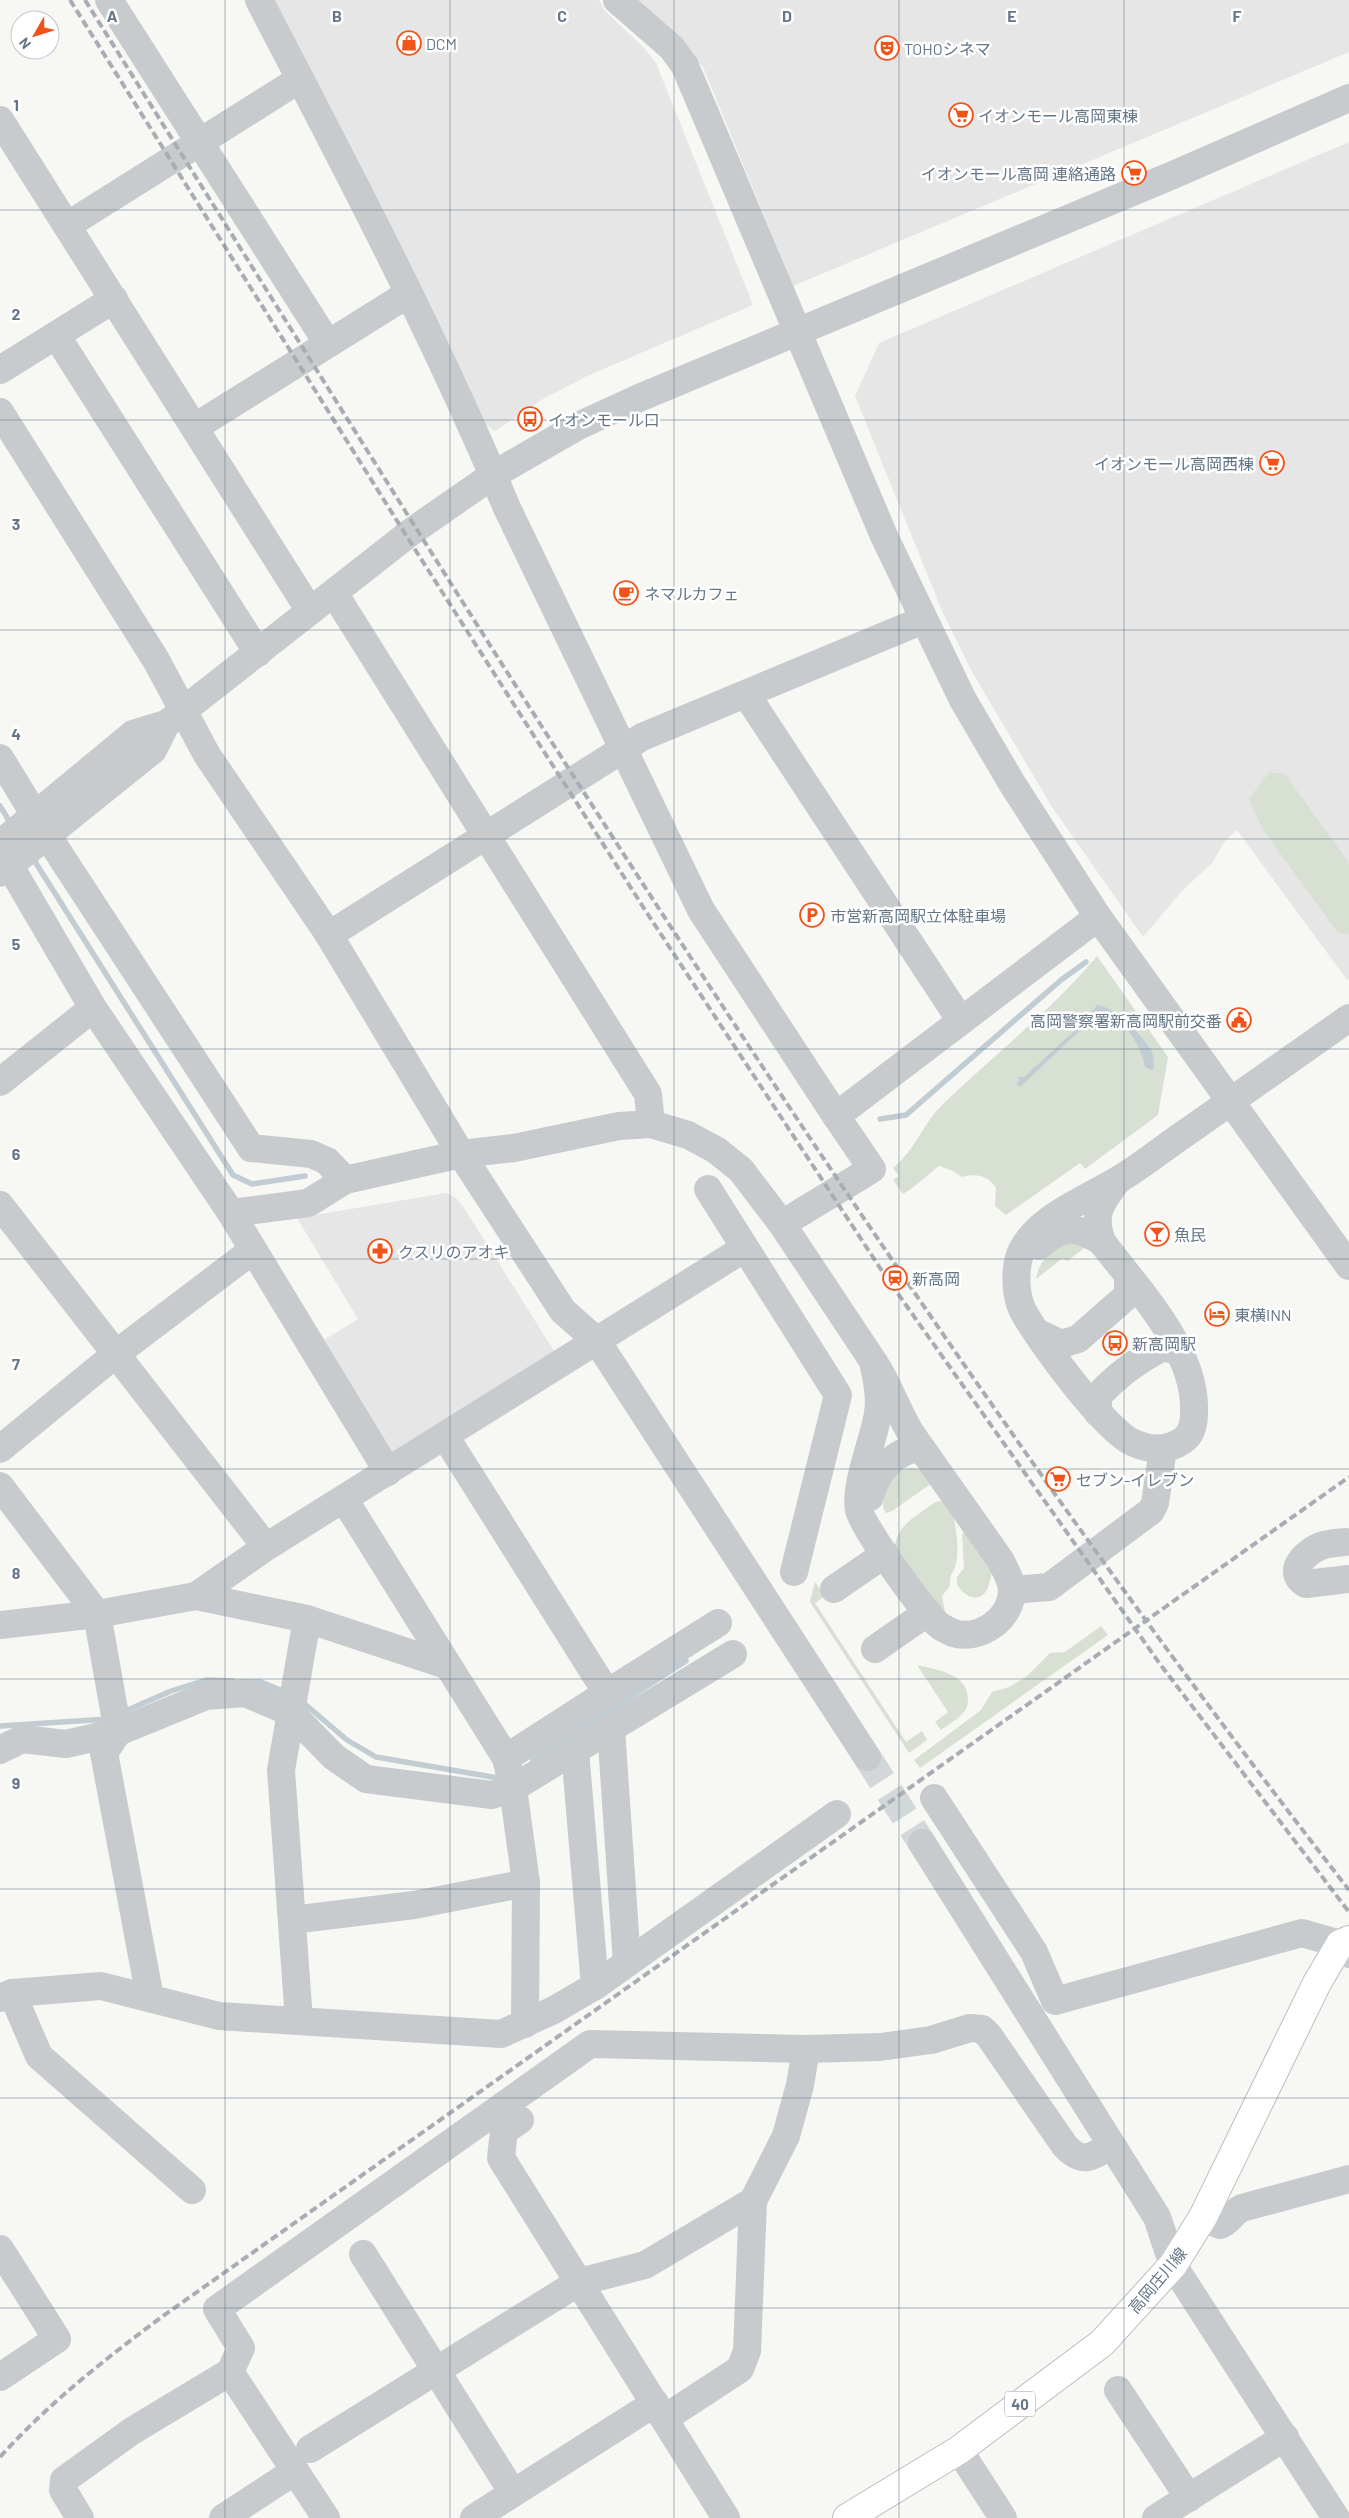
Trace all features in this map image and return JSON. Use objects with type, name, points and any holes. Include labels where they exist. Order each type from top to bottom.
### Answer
[{"type":"main road","name":"高岡庄川線","points":[[847,2518],[959,2450],[1102,2343],[1173,2265],[1204,2217],[1317,1983],[1346,1946]]},
{"type":"street","points":[[109,0],[328,344]]},
{"type":"street","points":[[259,0],[408,294],[701,910],[872,1169],[782,1224]]},
{"type":"street","points":[[617,0],[672,48],[685,66],[796,333],[862,481],[884,536],[963,700],[1008,776],[1098,917],[1349,1266]]},
{"type":"street","points":[[68,225],[300,79]]},
{"type":"street","points":[[19,844],[153,750],[174,717],[411,532],[494,476],[578,426],[630,402],[1349,98]]},
{"type":"street","points":[[0,120],[310,611]]},
{"type":"street","points":[[195,427],[408,294]]},
{"type":"street","points":[[0,370],[114,299]]},
{"type":"street","points":[[56,335],[258,653]]},
{"type":"street","points":[[0,412],[156,660],[174,717],[212,762],[329,935],[461,1154],[563,1311],[597,1341],[867,1757]]},
{"type":"street","points":[[334,593],[648,1094],[651,1124]]},
{"type":"street","points":[[329,935],[486,834],[642,738],[923,620]]},
{"type":"street","points":[[746,694],[961,1021]]},
{"type":"street","points":[[0,758],[19,844],[93,1008],[231,1212],[252,1250],[388,1472]]},
{"type":"street","points":[[19,844],[251,1148],[310,1154],[327,1161],[345,1180]]},
{"type":"street","points":[[836,1116],[1098,917]]},
{"type":"street","points":[[0,1082],[93,1008]]},
{"type":"street","points":[[1117,1181],[1100,1204],[1096,1225],[1102,1242],[1181,1352],[1193,1392],[1194,1424],[1188,1438],[1176,1445],[1163,1449],[1131,1443],[1098,1413],[1038,1334],[1022,1308],[1017,1287],[1021,1252],[1031,1238],[1058,1214],[1117,1181],[1348,1020]]},
{"type":"street","points":[[231,1212],[308,1203],[345,1180],[461,1154],[514,1148],[620,1126],[651,1124],[688,1135],[716,1150],[741,1170],[782,1224],[885,1378],[900,1415],[921,1448],[1001,1561],[1012,1590],[1002,1615],[993,1626],[982,1632],[968,1634],[953,1632],[940,1626],[885,1554],[859,1511],[859,1494],[879,1412],[878,1388],[872,1361]]},
{"type":"street","points":[[708,1190],[838,1395],[794,1572]]},
{"type":"street","points":[[0,1204],[266,1547]]},
{"type":"street","points":[[1018,1272],[1033,1251],[1049,1237],[1062,1230],[1077,1229],[1102,1242]]},
{"type":"street","points":[[196,1596],[266,1547],[745,1248]]},
{"type":"street","points":[[0,1449],[117,1353],[252,1250]]},
{"type":"street","points":[[1038,1334],[1061,1344],[1078,1339],[1128,1295],[1128,1276]]},
{"type":"street","points":[[1098,1413],[1098,1396],[1112,1380],[1142,1358],[1163,1347],[1181,1352]]},
{"type":"street","points":[[445,1436],[607,1693]]},
{"type":"street","points":[[870,1531],[867,1515],[875,1480],[891,1460],[904,1452],[921,1448]]},
{"type":"street","points":[[1012,1590],[1048,1587],[1151,1511],[1156,1503],[1163,1449]]},
{"type":"street","points":[[0,1486],[97,1614],[118,1732],[104,1753],[150,1998]]},
{"type":"street","points":[[344,1499],[446,1665],[510,1774],[526,1883],[525,2024]]},
{"type":"street","points":[[1348,1547],[1322,1545],[1300,1561],[1296,1569],[1298,1577],[1306,1584],[1349,1579]]},
{"type":"street","points":[[834,1589],[885,1554]]},
{"type":"street","points":[[0,1625],[97,1614],[196,1596],[307,1619],[446,1665]]},
{"type":"street","points":[[875,1649],[928,1612]]},
{"type":"street","points":[[299,2021],[281,1770],[307,1619]]},
{"type":"street","points":[[0,1750],[22,1739],[66,1744],[118,1732],[206,1696],[245,1693],[290,1712],[334,1757],[366,1779],[492,1795],[510,1774],[607,1693],[718,1623]]},
{"type":"street","points":[[510,1774],[575,1751],[733,1654]]},
{"type":"street","points":[[611,1729],[627,1963]]},
{"type":"street","points":[[575,1751],[595,1986]]},
{"type":"street","points":[[934,1798],[1034,1952],[1055,2001],[1302,1933],[1346,1946]]},
{"type":"street","points":[[192,2190],[38,2056],[6,1996],[101,1986],[219,2016],[501,2034],[525,2024],[595,1986],[837,1814]]},
{"type":"street","points":[[922,1843],[1157,2217],[1173,2265],[1336,2518]]},
{"type":"street","points":[[292,1920],[414,1905],[526,1883]]},
{"type":"street","points":[[80,2518],[63,2490],[64,2480],[132,2431],[230,2372],[242,2348],[217,2309],[590,2044],[806,2049],[880,2047],[931,2040],[970,2028],[982,2030],[989,2036],[1073,2155],[1086,2158],[1095,2155],[1110,2144]]},
{"type":"street","points":[[474,2518],[513,2493],[660,2410],[740,2369],[747,2351],[753,2201],[786,2136],[800,2085],[806,2049]]},
{"type":"street","points":[[520,2120],[504,2131],[501,2158],[726,2518]]},
{"type":"street","points":[[1204,2217],[1220,2224],[1224,2223],[1233,2212],[1242,2208],[1349,2179]]},
{"type":"street","points":[[310,2448],[579,2282],[645,2265],[753,2201]]},
{"type":"street","points":[[0,2249],[57,2339],[0,2377]]},
{"type":"street","points":[[363,2254],[513,2493]]},
{"type":"street","points":[[230,2372],[326,2518]]},
{"type":"street","points":[[1118,2390],[1188,2506]]},
{"type":"street","points":[[1156,2518],[1188,2506],[1285,2437]]},
{"type":"street","points":[[959,2450],[1003,2518]]},
{"type":"street","points":[[223,2518],[295,2471]]},
{"type":"shaded area","points":[[270,0],[599,0],[604,10],[644,48],[656,63],[753,305],[587,376],[543,399],[495,431],[480,421]]},
{"type":"shaded area","points":[[638,0],[1349,0],[1349,52],[793,286],[703,67],[672,30]]},
{"type":"shaded area","points":[[1349,142],[1349,979],[1347,980],[1237,830],[1225,841],[1212,863],[1182,891],[1143,937],[1052,807],[971,670],[943,613],[855,396],[879,343]]},
{"type":"shaded area","points":[[1269,772],[1285,774],[1349,863],[1349,934],[1338,933],[1263,830],[1249,799]]},
{"type":"shaded area","points":[[1097,956],[1168,1057],[1158,1115],[1085,1169],[1080,1163],[1006,1215],[995,1206],[996,1188],[989,1180],[977,1175],[962,1177],[953,1171],[939,1166],[903,1194],[893,1180],[899,1176],[893,1168],[913,1145],[935,1112],[1061,995]]},
{"type":"shaded area","points":[[1097,1005],[1111,1010],[1128,1023],[1149,1046],[1154,1060],[1154,1068],[1152,1070],[1145,1067],[1139,1048],[1127,1030],[1111,1018],[1101,1017],[1091,1020],[1020,1087],[1016,1084],[1020,1080],[1018,1078],[1021,1076],[1023,1078],[1084,1022]]},
{"type":"shaded area","points":[[446,1193],[456,1198],[464,1208],[556,1354],[390,1455],[319,1343],[358,1319],[297,1218]]},
{"type":"shaded area","points":[[1067,1240],[1087,1246],[1067,1261],[1063,1258],[1036,1279],[1043,1261]]},
{"type":"shaded area","points":[[914,1468],[923,1471],[932,1483],[892,1511],[886,1513],[883,1507],[885,1493],[891,1480],[900,1471]]},
{"type":"shaded area","points":[[941,1501],[951,1505],[957,1542],[956,1564],[951,1575],[950,1586],[942,1596],[946,1617],[930,1601],[895,1546],[900,1532],[910,1520],[935,1502]]},
{"type":"shaded area","points":[[969,1530],[993,1568],[986,1591],[974,1598],[962,1591],[957,1584],[957,1577],[964,1568],[962,1534]]},
{"type":"shaded area","points":[[815,1582],[825,1596],[815,1603],[906,1742],[922,1731],[927,1740],[909,1753],[810,1602]]},
{"type":"shaded area","points":[[1101,1626],[1108,1635],[920,1768],[914,1760],[981,1710],[992,1692],[1009,1687],[1026,1677],[1050,1653],[1065,1652]]},
{"type":"shaded area","points":[[917,1665],[950,1674],[963,1683],[967,1690],[968,1701],[965,1710],[958,1718],[941,1730],[935,1722],[948,1712]]},
{"type":"waterway","points":[[0,806],[11,824]]},
{"type":"waterway","points":[[32,857],[233,1175],[252,1184],[305,1176]]},
{"type":"waterway","points":[[880,1119],[906,1115],[1061,980],[1086,962]]},
{"type":"waterway","points":[[533,1760],[686,1661]]},
{"type":"waterway","points":[[123,1712],[171,1691],[206,1680],[233,1681]]},
{"type":"waterway","points":[[247,1682],[261,1682],[288,1693]]},
{"type":"waterway","points":[[300,1700],[347,1740],[376,1757],[504,1779]]},
{"type":"waterway","points":[[0,1726],[108,1719]]},
{"type":"tunnel","points":[[867,1757],[922,1843]]},
{"type":"railway","points":[[70,0],[416,551],[647,913],[884,1274],[1160,1664],[1349,1912]]},
{"type":"railway","points":[[85,0],[387,482],[693,962],[851,1198],[1012,1433],[1177,1663],[1349,1890]]},
{"type":"railway","points":[[0,2457],[38,2418],[78,2382],[163,2316],[1349,1477]]},
{"type":"place","name":"DCM","points":[[409,43]]},
{"type":"place","name":"TOHOシネマ","points":[[887,48]]},
{"type":"place","name":"イオンモール高岡東棟","points":[[961,115]]},
{"type":"place","name":"イオンモール高岡 連絡通路","points":[[1134,173]]},
{"type":"place","name":"イオンモール口","points":[[530,419]]},
{"type":"place","name":"イオンモール高岡西棟","points":[[1272,463]]},
{"type":"place","name":"ネマルカフェ","points":[[626,593]]},
{"type":"place","name":"市営新高岡駅立体駐車場","points":[[812,915]]},
{"type":"place","name":"高岡警察署新高岡駅前交番","points":[[1239,1020]]},
{"type":"place","name":"魚民","points":[[1157,1234]]},
{"type":"place","name":"クスリのアオキ","points":[[380,1251]]},
{"type":"place","name":"新高岡","points":[[895,1278]]},
{"type":"place","name":"東横INN","points":[[1217,1314]]},
{"type":"place","name":"新高岡駅","points":[[1115,1343]]},
{"type":"place","name":"セブン-イレブン","points":[[1058,1479]]}]
